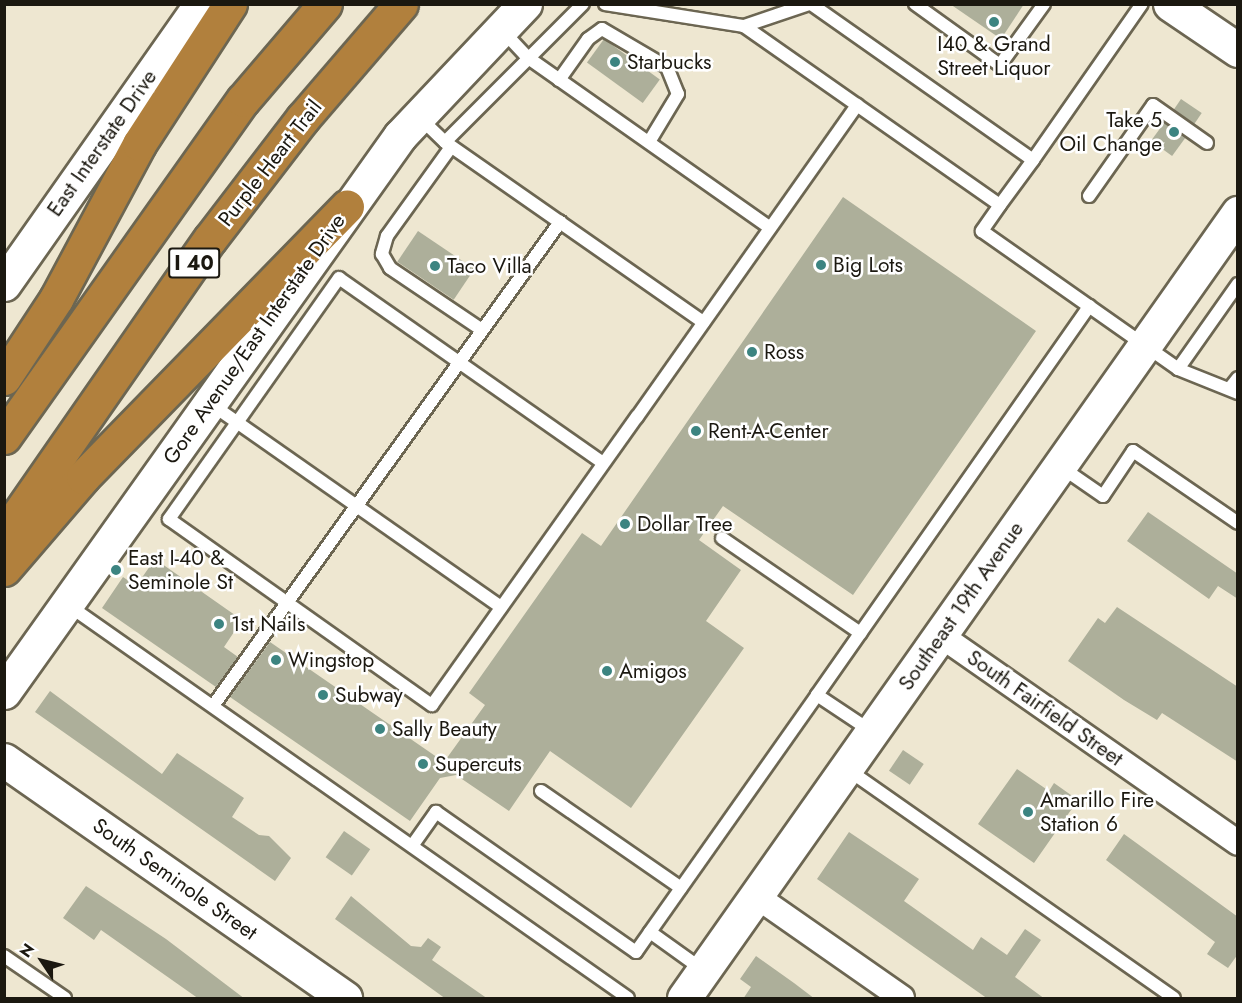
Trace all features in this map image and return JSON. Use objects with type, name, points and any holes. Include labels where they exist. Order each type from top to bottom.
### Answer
[{"type":"highway","points":[[4,378],[56,298],[140,144],[230,4]]},
{"type":"highway","name":"I 40","points":[[4,437],[243,100],[325,4]]},
{"type":"highway","name":"Purple Heart Trail","points":[[4,535],[210,239],[303,118],[401,4]]},
{"type":"highway","points":[[4,569],[83,477],[348,206]]},
{"type":"street","name":"East Interstate Drive","points":[[4,284],[201,4]]},
{"type":"street","name":"Gore Avenue/East Interstate Drive","points":[[4,692],[348,206],[417,115],[525,4]]},
{"type":"street","points":[[1170,4],[1238,50]]},
{"type":"street","name":"Southeast 19th Avenue","points":[[684,999],[1238,213]]},
{"type":"street","name":"South Fairfield Street","points":[[940,635],[1238,843]]},
{"type":"street","name":"South Seminole Street","points":[[4,760],[345,999]]},
{"type":"street","points":[[756,896],[902,999]]},
{"type":"lane","points":[[483,330],[390,268],[382,254],[387,236],[448,144],[528,57],[583,4]]},
{"type":"lane","points":[[605,4],[744,26],[1000,205]]},
{"type":"lane","points":[[744,26],[810,4],[1033,160]]},
{"type":"lane","points":[[915,4],[1000,65],[1044,4]]},
{"type":"lane","points":[[1142,4],[982,231],[1178,369],[1235,386]]},
{"type":"lane","points":[[501,29],[528,57],[770,228]]},
{"type":"lane","points":[[560,80],[588,39],[602,29],[667,67],[678,94],[649,142]]},
{"type":"lane","points":[[603,463],[339,278],[169,519],[432,705],[857,105]]},
{"type":"lane","points":[[1089,196],[1153,105],[1207,143]]},
{"type":"lane","points":[[417,115],[448,144],[703,322]]},
{"type":"lane","points":[[213,706],[560,222]]},
{"type":"lane","points":[[1178,369],[1238,284]]},
{"type":"lane","points":[[412,846],[436,812],[636,952],[1089,306]]},
{"type":"lane","points":[[210,403],[501,607]]},
{"type":"lane","points":[[1059,466],[1103,496],[1133,451],[1238,523]]},
{"type":"lane","points":[[722,538],[860,633]]},
{"type":"lane","points":[[67,604],[628,999]]},
{"type":"lane","points":[[817,695],[872,732]]},
{"type":"lane","points":[[846,768],[1174,999]]},
{"type":"lane","points":[[541,791],[681,888]]},
{"type":"lane","points":[[650,932],[704,970]]},
{"type":"lane","points":[[4,956],[65,999]]},
{"type":"building","name":"I40 & Grand Street Liquor","points":[[950,4],[1024,4],[1001,39]]},
{"type":"building","points":[[604,39],[660,80],[643,103],[587,62]]},
{"type":"building","points":[[1181,99],[1202,113],[1194,124],[1174,110]]},
{"type":"building","points":[[1164,123],[1185,138],[1172,156],[1151,141]]},
{"type":"building","points":[[843,197],[1036,331],[853,595],[723,506],[699,540],[741,570],[706,621],[744,648],[631,808],[550,751],[509,811],[456,775],[440,778],[410,821],[230,697],[270,642],[444,762],[485,705],[469,693],[582,533],[601,546]]},
{"type":"building","name":"Taco Villa","points":[[418,231],[474,269],[454,300],[397,262]]},
{"type":"building","points":[[1148,512],[1238,574],[1238,599],[1218,586],[1209,599],[1127,541]]},
{"type":"building","points":[[155,559],[242,620],[224,647],[238,657],[216,687],[102,608],[123,577],[136,586]]},
{"type":"building","points":[[1117,607],[1238,687],[1238,762],[1162,713],[1157,720],[1068,661],[1098,618],[1105,623]]},
{"type":"building","points":[[50,691],[162,774],[177,753],[244,798],[232,817],[259,835],[269,836],[291,858],[275,881],[35,712]]},
{"type":"building","points":[[903,750],[924,764],[910,785],[889,771]]},
{"type":"building","name":"Amarillo Fire Station 6","points":[[1017,769],[1049,791],[1054,783],[1078,800],[1034,863],[978,824]]},
{"type":"building","points":[[344,831],[370,849],[352,876],[326,857]]},
{"type":"building","points":[[849,832],[919,879],[904,901],[973,950],[981,937],[1007,955],[1025,929],[1041,940],[1015,977],[1045,999],[988,999],[817,879]]},
{"type":"building","points":[[1124,834],[1238,917],[1238,954],[1228,968],[1207,954],[1215,942],[1106,860]]},
{"type":"building","points":[[86,886],[166,939],[245,999],[199,999],[101,930],[94,940],[63,918]]},
{"type":"building","points":[[351,896],[411,946],[421,947],[428,938],[441,947],[432,960],[488,999],[446,999],[335,919]]},
{"type":"building","points":[[756,956],[815,999],[743,999],[751,987],[740,979]]},
{"type":"place","name":"I40 & Grand Street Liquor","points":[[994,22]]},
{"type":"place","name":"Starbucks","points":[[615,62]]},
{"type":"place","name":"Take 5 Oil Change","points":[[1174,132]]},
{"type":"place","name":"Big Lots","points":[[821,265]]},
{"type":"place","name":"Taco Villa","points":[[435,266]]},
{"type":"place","name":"Ross","points":[[752,352]]},
{"type":"place","name":"Rent-A-Center","points":[[696,431]]},
{"type":"place","name":"Dollar Tree","points":[[625,524]]},
{"type":"place","name":"East I-40 & Seminole St","points":[[116,570]]},
{"type":"place","name":"1st Nails","points":[[219,624]]},
{"type":"place","name":"Wingstop","points":[[276,660]]},
{"type":"place","name":"Amigos","points":[[607,671]]},
{"type":"place","name":"Subway","points":[[323,695]]},
{"type":"place","name":"Sally Beauty","points":[[380,729]]},
{"type":"place","name":"Supercuts","points":[[423,764]]},
{"type":"place","name":"Amarillo Fire Station 6","points":[[1028,812]]}]
